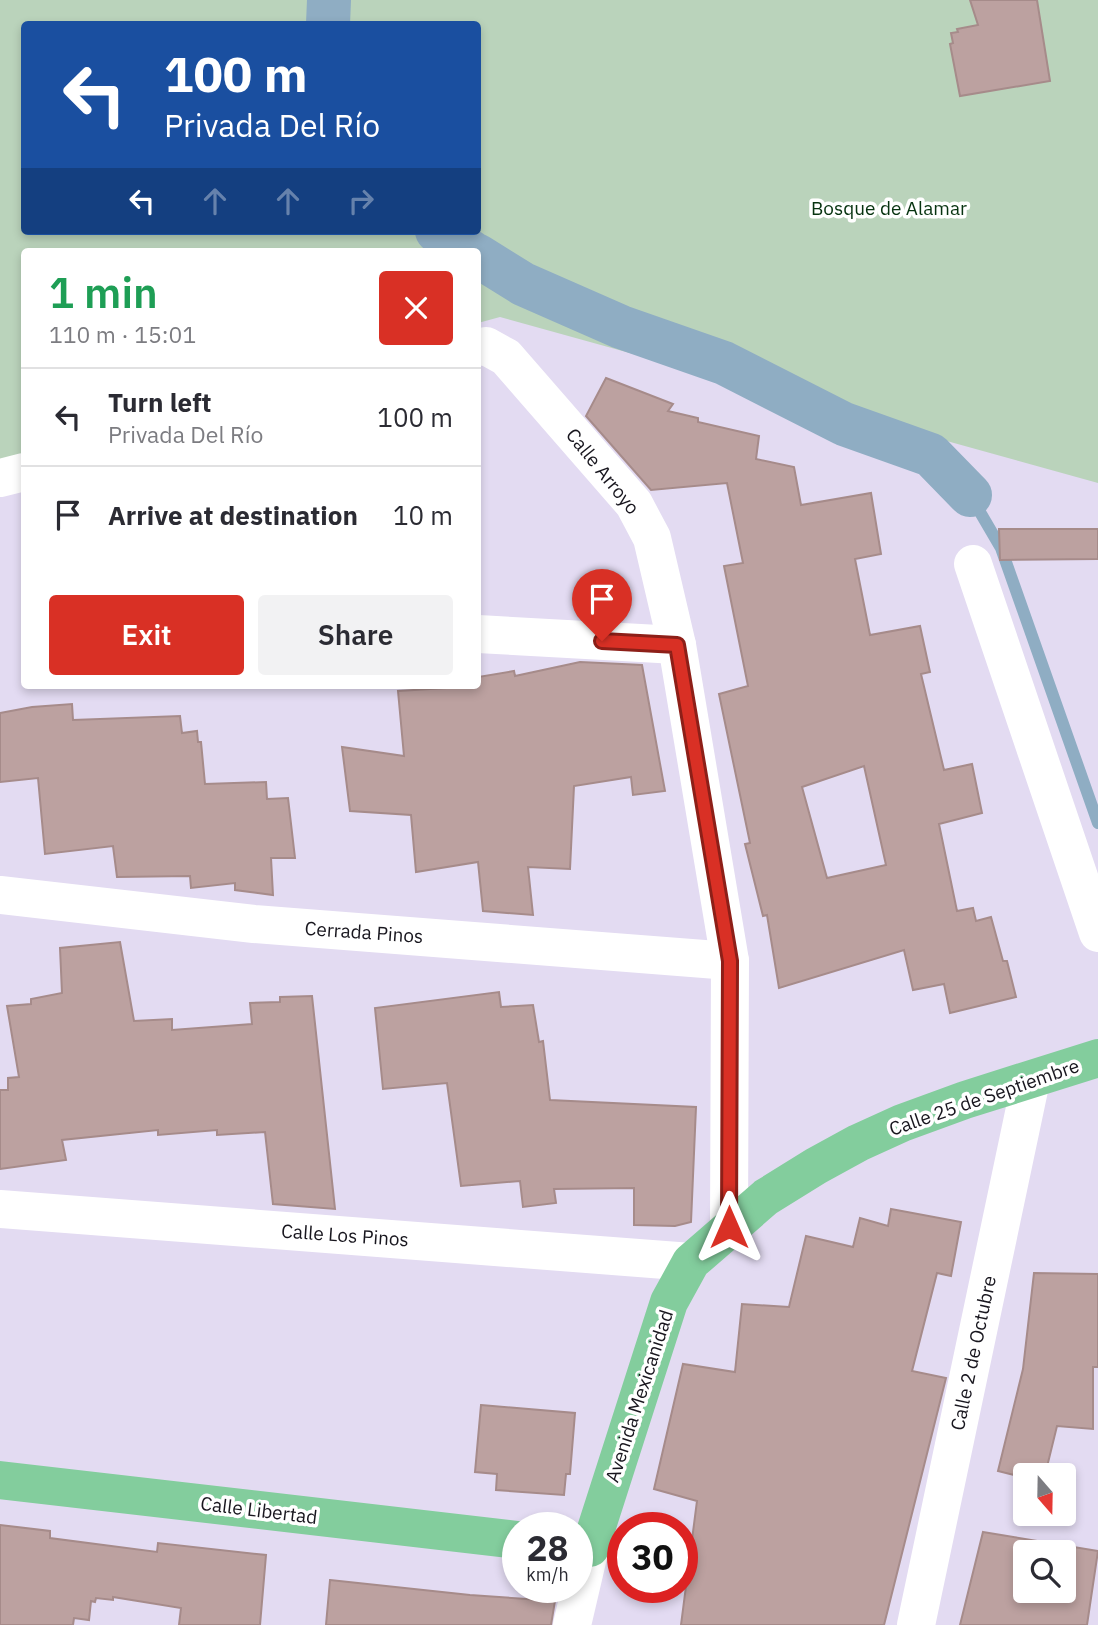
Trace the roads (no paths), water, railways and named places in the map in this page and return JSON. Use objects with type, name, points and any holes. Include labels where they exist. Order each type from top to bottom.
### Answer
[{"type":"main road","name":"Calle 25 de Septiembre","points":[[729,1227],[766,1197],[858,1143],[927,1114],[1098,1058]]},
{"type":"main road","name":"Avenida Mexicanidad","points":[[593,1521],[669,1302],[691,1262],[729,1227]]},
{"type":"main road","name":"Calle Libertad","points":[[0,1480],[502,1538]]},
{"type":"street","name":"Calle Arroyo","points":[[492,352],[634,504],[652,538],[677,645],[730,961],[729,1227]]},
{"type":"street","points":[[0,478],[21,473]]},
{"type":"street","points":[[973,564],[1098,933]]},
{"type":"street","points":[[481,634],[677,645]]},
{"type":"street","name":"Cerrada Pinos","points":[[0,895],[254,924],[730,961]]},
{"type":"street","name":"Calle 2 de Octubre","points":[[916,1625],[1031,1080]]},
{"type":"street","name":"Calle Los Pinos","points":[[0,1209],[691,1262]]},
{"type":"street","name":"Avenida Mexicanidad","points":[[572,1625],[575,1603]]},
{"type":"waterway","points":[[328,21],[329,0]]},
{"type":"waterway","points":[[443,235],[465,248]]},
{"type":"waterway","points":[[481,258],[523,284],[621,327],[724,363],[844,424],[931,455],[970,495]]},
{"type":"waterway","points":[[970,495],[1001,548],[1098,823]]},
{"type":"park label","name":"Bosque de Alamar","points":[[889,208]]}]
